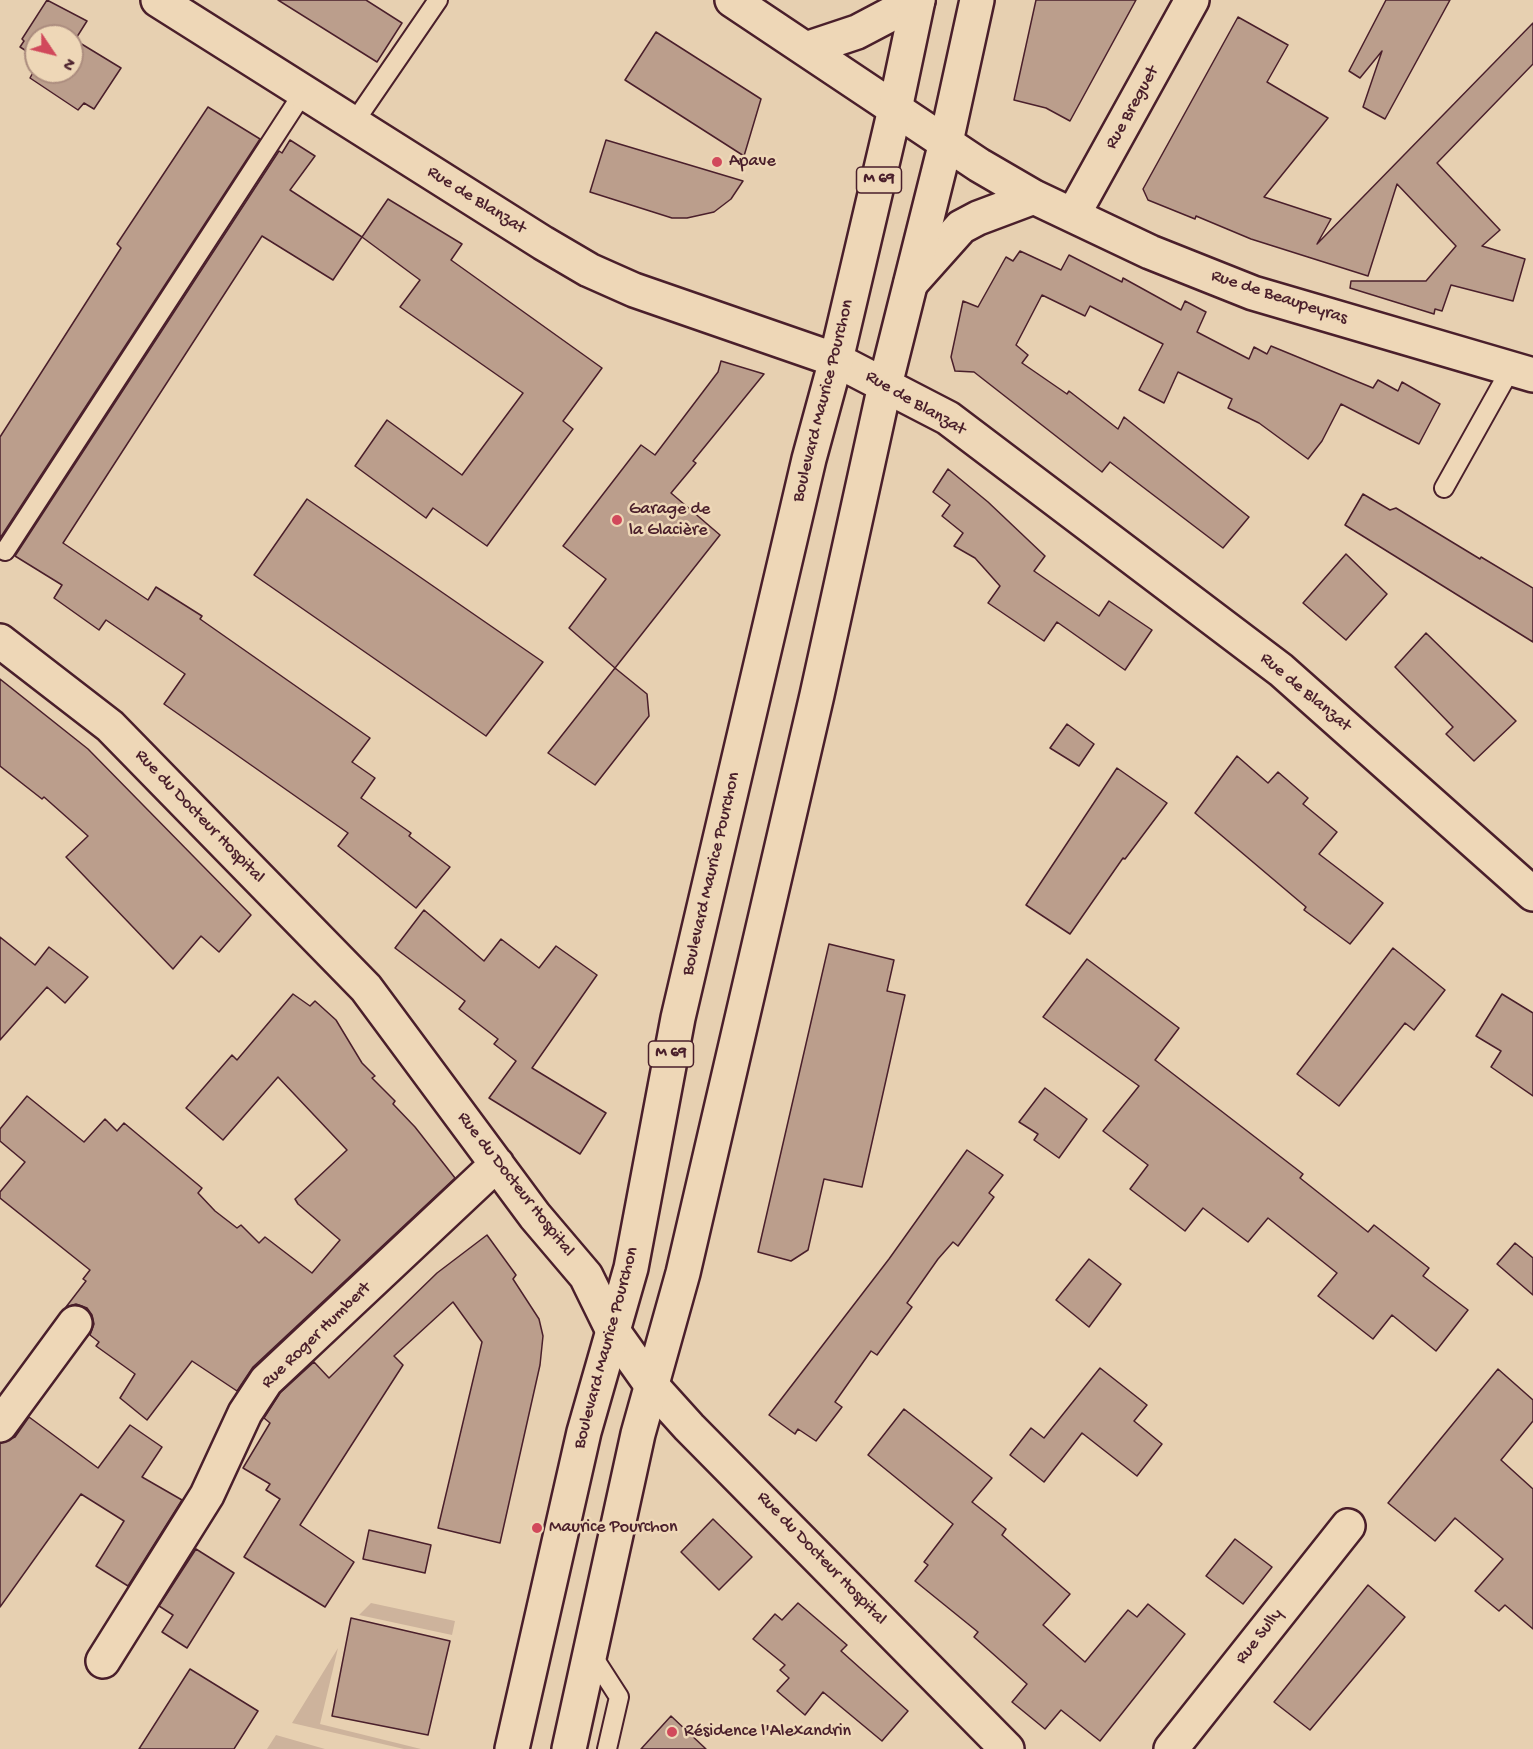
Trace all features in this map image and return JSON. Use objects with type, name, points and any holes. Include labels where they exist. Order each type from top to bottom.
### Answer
[{"type":"street","name":"Rue de Blanzat","points":[[158,0],[303,93],[589,270],[634,290],[836,360],[948,418],[1281,670],[1533,894]]},
{"type":"street","name":"Rue de Beaupeyras","points":[[732,0],[946,142],[1034,197],[1150,252],[1253,293],[1522,372]]},
{"type":"street","points":[[806,49],[857,32],[918,0]]},
{"type":"street","name":"Boulevard Maurice Pourchon","points":[[512,1749],[584,1432],[631,1268],[678,1018],[809,459],[836,360],[896,109],[918,0]]},
{"type":"street","points":[[569,1749],[638,1434],[683,1273],[818,695],[885,385],[946,142],[977,0]]},
{"type":"street","name":"Rue Breguet","points":[[1073,215],[1192,0]]},
{"type":"street","points":[[911,283],[961,227],[978,218],[1034,197]]},
{"type":"street","name":"Rue du Docteur Hospital","points":[[0,641],[110,726],[366,988],[496,1164],[586,1276],[613,1331],[652,1386],[689,1428],[1008,1749]]},
{"type":"street","name":"Rue Roger Humbert","points":[[103,1661],[207,1495],[245,1413],[266,1381],[496,1164]]},
{"type":"street","points":[[0,1425],[75,1323]]},
{"type":"street","name":"Rue Sully","points":[[1171,1749],[1348,1526]]},
{"type":"lane","points":[[353,124],[438,0]]},
{"type":"lane","points":[[5,551],[303,93]]},
{"type":"lane","points":[[1444,488],[1522,372]]},
{"type":"lane","points":[[590,1652],[619,1697],[607,1749]]},
{"type":"shaded area","points":[[371,1603],[455,1621],[452,1635],[359,1615]]},
{"type":"shaded area","points":[[338,1648],[320,1724],[421,1749],[404,1749],[292,1723]]},
{"type":"shaded area","points":[[276,1735],[325,1749],[267,1749]]},
{"type":"building","points":[[47,0],[87,21],[84,26],[32,24]]},
{"type":"building","points":[[278,0],[366,0],[402,23],[377,62]]},
{"type":"building","points":[[1036,0],[1136,0],[1070,121],[1046,108],[1014,100]]},
{"type":"building","points":[[1386,0],[1450,0],[1385,119],[1363,107],[1382,51],[1360,78],[1349,71]]},
{"type":"building","points":[[1238,17],[1288,45],[1267,82],[1328,118],[1264,197],[1331,219],[1317,244],[1533,23],[1533,64],[1437,163],[1500,230],[1482,246],[1525,259],[1513,301],[1451,285],[1442,311],[1435,309],[1434,314],[1350,288],[1351,281],[1426,281],[1456,246],[1397,184],[1368,276],[1251,239],[1196,216],[1195,219],[1148,200],[1143,189]]},
{"type":"building","points":[[656,32],[761,99],[744,156],[625,80]]},
{"type":"building","points":[[84,45],[121,68],[94,109],[84,103],[78,110],[39,84],[84,84]]},
{"type":"building","points":[[208,107],[260,139],[0,538],[0,437],[121,248],[117,244]]},
{"type":"building","points":[[290,140],[315,156],[290,190],[362,237],[333,280],[262,236],[63,543],[148,600],[156,587],[202,616],[200,619],[370,738],[352,762],[375,778],[361,798],[411,833],[409,836],[450,867],[416,908],[338,846],[348,833],[164,704],[185,674],[106,620],[99,630],[54,598],[62,585],[15,556],[279,151],[282,153]]},
{"type":"building","points":[[606,140],[743,181],[731,199],[714,212],[687,218],[672,218],[590,192]]},
{"type":"building","points":[[388,199],[462,244],[451,260],[602,368],[563,421],[573,429],[487,546],[433,508],[426,518],[355,466],[387,420],[462,475],[523,393],[400,307],[420,280],[362,237]]},
{"type":"building","points":[[1020,251],[1061,270],[1069,255],[1122,282],[1123,278],[1181,310],[1185,301],[1206,312],[1197,332],[1249,359],[1254,347],[1267,354],[1271,346],[1373,388],[1378,380],[1398,391],[1402,382],[1440,404],[1419,444],[1341,404],[1322,441],[1308,459],[1259,423],[1228,408],[1232,399],[1178,372],[1164,403],[1139,390],[1163,344],[1090,306],[1085,316],[1042,295],[1016,345],[1028,355],[1022,363],[1067,394],[1069,391],[1118,429],[1124,417],[1249,517],[1223,548],[1110,462],[1102,472],[974,372],[955,371],[951,357],[963,301],[978,307],[1006,257],[1013,261]]},
{"type":"building","points":[[721,361],[764,374],[693,461],[696,463],[671,493],[720,535],[615,668],[569,628],[606,579],[563,546],[641,445],[655,455],[718,372]]},
{"type":"building","points":[[948,469],[988,502],[1045,556],[1034,571],[1099,616],[1109,601],[1152,630],[1125,670],[1057,622],[1044,641],[988,603],[1000,586],[975,558],[954,546],[963,533],[942,516],[950,505],[933,492]]},
{"type":"building","points":[[1363,494],[1390,510],[1396,508],[1533,588],[1533,642],[1345,525]]},
{"type":"building","points":[[307,499],[543,662],[486,736],[254,575]]},
{"type":"building","points":[[1346,554],[1387,594],[1346,640],[1303,603]]},
{"type":"building","points":[[1426,633],[1516,721],[1474,761],[1446,734],[1453,727],[1395,667]]},
{"type":"building","points":[[615,668],[647,694],[649,716],[595,785],[548,753]]},
{"type":"building","points":[[0,679],[88,749],[251,915],[219,952],[201,936],[173,969],[66,857],[88,836],[44,797],[42,799],[0,766]]},
{"type":"building","points":[[1067,724],[1094,744],[1079,766],[1050,748]]},
{"type":"building","points":[[1237,756],[1268,783],[1278,772],[1308,798],[1303,804],[1337,832],[1319,854],[1383,903],[1350,944],[1304,910],[1306,907],[1195,813]]},
{"type":"building","points":[[1117,768],[1167,803],[1125,859],[1123,858],[1070,934],[1026,905]]},
{"type":"building","points":[[424,910],[484,961],[501,939],[539,968],[556,946],[597,975],[532,1068],[606,1113],[580,1154],[489,1098],[516,1061],[494,1044],[498,1039],[459,1009],[465,1001],[395,948]]},
{"type":"building","points":[[0,937],[35,965],[49,947],[88,977],[65,1003],[47,987],[0,1040]]},
{"type":"building","points":[[829,944],[894,960],[887,991],[905,995],[862,1187],[824,1179],[808,1250],[791,1261],[758,1252]]},
{"type":"building","points":[[1393,948],[1445,990],[1414,1030],[1405,1023],[1339,1106],[1297,1074]]},
{"type":"building","points":[[1087,959],[1179,1028],[1155,1060],[1303,1174],[1300,1178],[1368,1232],[1374,1225],[1429,1268],[1423,1276],[1468,1310],[1436,1351],[1392,1315],[1373,1339],[1318,1296],[1337,1273],[1268,1218],[1248,1242],[1203,1208],[1185,1231],[1130,1189],[1148,1165],[1103,1131],[1139,1086],[1043,1017]]},
{"type":"building","points":[[293,994],[310,1006],[315,1001],[336,1020],[362,1063],[375,1076],[372,1078],[395,1101],[393,1104],[415,1127],[455,1178],[253,1367],[237,1391],[192,1361],[147,1420],[120,1398],[135,1374],[96,1346],[99,1342],[90,1335],[94,1324],[87,1308],[76,1304],[66,1307],[86,1281],[83,1279],[90,1270],[0,1198],[0,1192],[25,1162],[0,1141],[0,1129],[27,1096],[84,1142],[105,1119],[117,1131],[124,1123],[202,1188],[198,1193],[215,1211],[237,1228],[241,1225],[259,1243],[265,1237],[312,1273],[340,1240],[295,1199],[347,1150],[278,1077],[223,1140],[186,1108],[232,1055],[237,1060]]},
{"type":"building","points":[[1502,994],[1533,1013],[1533,1096],[1491,1067],[1501,1051],[1476,1036]]},
{"type":"building","points":[[1045,1088],[1087,1119],[1059,1158],[1034,1140],[1038,1134],[1019,1122]]},
{"type":"building","points":[[967,1150],[1003,1175],[989,1193],[994,1197],[958,1246],[953,1242],[938,1259],[907,1303],[912,1307],[877,1355],[871,1351],[835,1402],[842,1407],[816,1441],[798,1429],[795,1434],[769,1415],[889,1259]]},
{"type":"building","points":[[487,1235],[516,1275],[513,1279],[539,1319],[543,1336],[540,1365],[500,1543],[438,1528],[482,1342],[453,1302],[394,1356],[403,1365],[300,1525],[354,1562],[325,1607],[244,1557],[280,1499],[266,1490],[270,1484],[243,1468],[270,1423],[264,1418],[280,1393],[314,1362],[329,1378],[437,1273]]},
{"type":"building","points":[[1515,1243],[1533,1258],[1533,1295],[1497,1264]]},
{"type":"building","points":[[1089,1259],[1121,1284],[1089,1327],[1056,1300]]},
{"type":"building","points":[[1100,1368],[1147,1405],[1134,1421],[1162,1444],[1137,1476],[1082,1433],[1044,1482],[1010,1455],[1031,1428],[1044,1438]]},
{"type":"building","points":[[1498,1369],[1533,1400],[1533,1421],[1501,1460],[1533,1489],[1533,1629],[1505,1605],[1499,1611],[1475,1591],[1503,1559],[1455,1518],[1435,1541],[1388,1503]]},
{"type":"building","points":[[904,1409],[992,1478],[972,1502],[1006,1529],[1002,1535],[1070,1594],[1043,1625],[1085,1662],[1128,1610],[1137,1617],[1148,1604],[1185,1634],[1100,1741],[1061,1710],[1045,1729],[1012,1702],[1027,1684],[974,1637],[978,1632],[915,1581],[928,1565],[924,1562],[953,1524],[868,1455]]},
{"type":"building","points":[[29,1417],[98,1468],[130,1425],[162,1447],[142,1477],[182,1500],[128,1586],[96,1566],[124,1521],[81,1494],[0,1607],[0,1443],[15,1437]]},
{"type":"building","points":[[713,1519],[752,1557],[719,1590],[681,1552]]},
{"type":"building","points":[[369,1530],[431,1545],[425,1573],[363,1559]]},
{"type":"building","points":[[1235,1539],[1272,1567],[1243,1604],[1206,1576]]},
{"type":"building","points":[[196,1549],[234,1573],[187,1648],[162,1632],[173,1615],[159,1606]]},
{"type":"building","points":[[1368,1585],[1405,1617],[1310,1730],[1274,1702]]},
{"type":"building","points":[[798,1603],[847,1645],[841,1651],[908,1711],[882,1741],[823,1692],[805,1715],[777,1691],[789,1678],[780,1670],[785,1665],[753,1639],[775,1614],[782,1620]]},
{"type":"building","points":[[351,1618],[450,1641],[428,1735],[332,1716]]},
{"type":"building","points":[[190,1669],[258,1711],[234,1749],[139,1749]]},
{"type":"building","name":"Résidence l'Alexandrin","points":[[671,1716],[706,1749],[641,1749]]},
{"type":"place","name":"Apave","points":[[717,162]]},
{"type":"place","name":"Garage de la Glacière","points":[[617,520]]},
{"type":"place","name":"Maurice Pourchon","points":[[537,1528]]},
{"type":"place","name":"Résidence l'Alexandrin","points":[[672,1732]]}]
